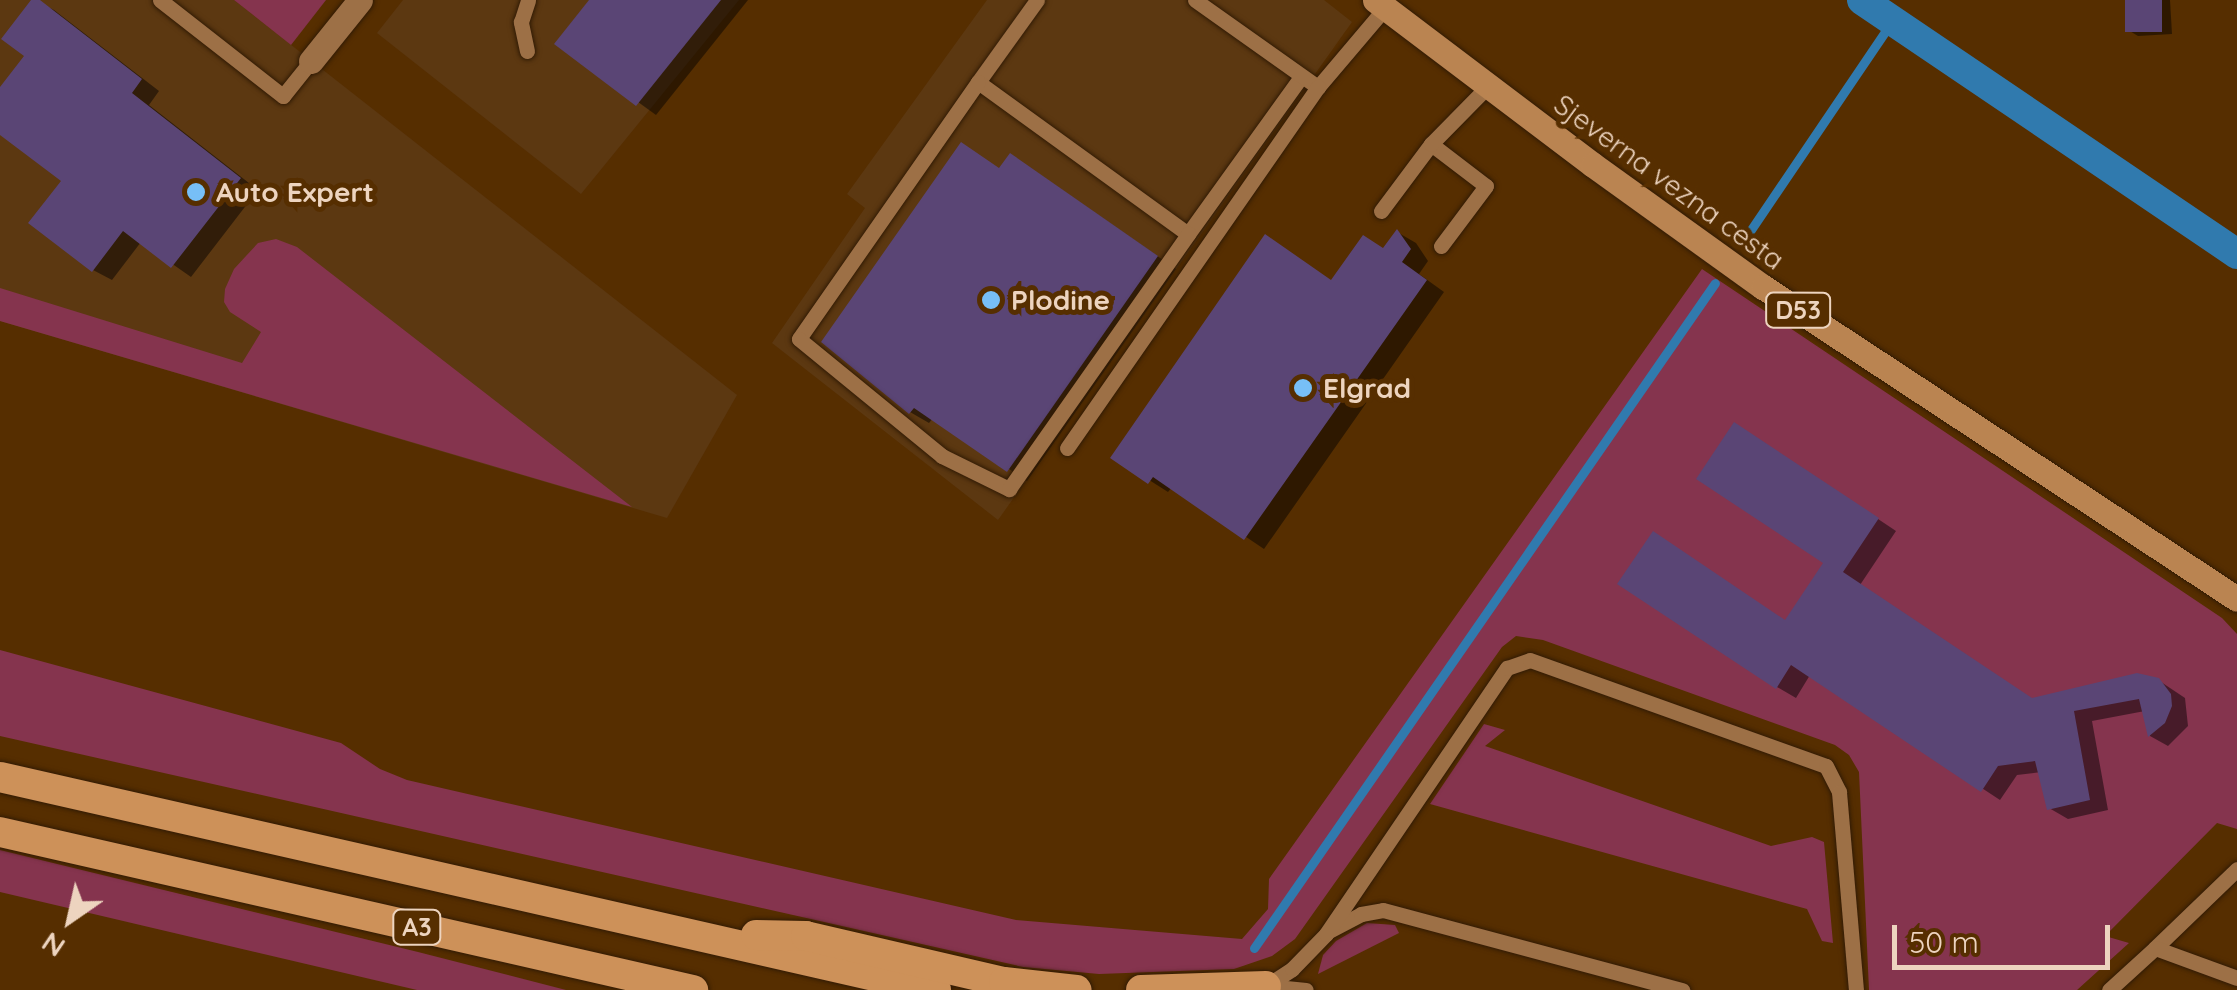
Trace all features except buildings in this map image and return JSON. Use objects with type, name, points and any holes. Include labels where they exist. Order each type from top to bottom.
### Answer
[{"type":"highway","name":"A3","points":[[0,777],[936,990]]},
{"type":"highway","name":"A3","points":[[0,832],[693,990]]},
{"type":"highway","points":[[721,940],[744,935],[806,936],[1004,982],[1077,990]]},
{"type":"highway","points":[[1142,990],[1266,986]]},
{"type":"main road","name":"Sjeverna vezna cesta","points":[[1380,4],[1764,287],[2237,599]]},
{"type":"street","points":[[311,61],[360,0]]},
{"type":"lane","points":[[160,0],[283,96],[311,61]]},
{"type":"lane","points":[[527,51],[520,22],[528,0]]},
{"type":"lane","points":[[1037,0],[799,339],[942,456],[1009,489],[1301,77]]},
{"type":"lane","points":[[1195,0],[1318,87]]},
{"type":"lane","points":[[1067,448],[1380,4]]},
{"type":"lane","points":[[978,82],[1188,234]]},
{"type":"lane","points":[[1381,211],[1431,144],[1488,86]]},
{"type":"lane","points":[[1431,144],[1486,186],[1441,246]]},
{"type":"lane","points":[[1266,986],[1292,969],[1326,934],[1507,668],[1530,660],[1826,766],[1839,792],[1856,990]]},
{"type":"lane","points":[[2109,990],[2237,868]]},
{"type":"lane","points":[[1326,934],[1344,922],[1383,910],[1682,990]]},
{"type":"lane","points":[[2155,948],[2237,978]]},
{"type":"lane","points":[[1266,986],[1306,990]]},
{"type":"shaded area","points":[[0,0],[234,0],[737,395],[667,518],[0,321]]},
{"type":"shaded area","points":[[234,0],[326,0],[291,45]]},
{"type":"shaded area","points":[[403,0],[739,0],[581,194],[377,33]]},
{"type":"shaded area","points":[[987,0],[1324,0],[1352,22],[998,520],[772,343],[865,208],[847,194]]},
{"type":"shaded area","points":[[276,239],[297,247],[632,507],[0,321],[0,288],[242,363],[261,332],[230,312],[224,302],[225,289],[234,269],[258,243]]},
{"type":"shaded area","points":[[1702,269],[2222,618],[2237,634],[2237,829],[2217,823],[2105,936],[2129,943],[2077,990],[1869,990],[1859,772],[1849,755],[1835,745],[1543,640],[1516,636],[1502,647],[1295,939],[1272,956],[1234,969],[1099,974],[1023,967],[0,736],[0,650],[341,743],[380,769],[407,780],[1016,920],[1242,939],[1268,909],[1269,879]]},
{"type":"shaded area","points":[[1484,724],[1505,730],[1485,746],[1771,846],[1812,837],[1824,842],[1833,943],[1822,941],[1807,909],[1430,804]]},
{"type":"shaded area","points":[[0,850],[566,990],[417,990],[0,892]]},
{"type":"shaded area","points":[[1367,923],[1395,925],[1399,933],[1318,974],[1323,955],[1336,941]]},
{"type":"waterway","points":[[1862,0],[2237,254]]},
{"type":"waterway","points":[[1744,240],[1892,21]]},
{"type":"waterway","points":[[1254,948],[1715,283]]},
{"type":"place","name":"Auto Expert","points":[[196,192]]},
{"type":"place","name":"Plodine","points":[[991,300]]},
{"type":"place","name":"Elgrad","points":[[1303,388]]}]
